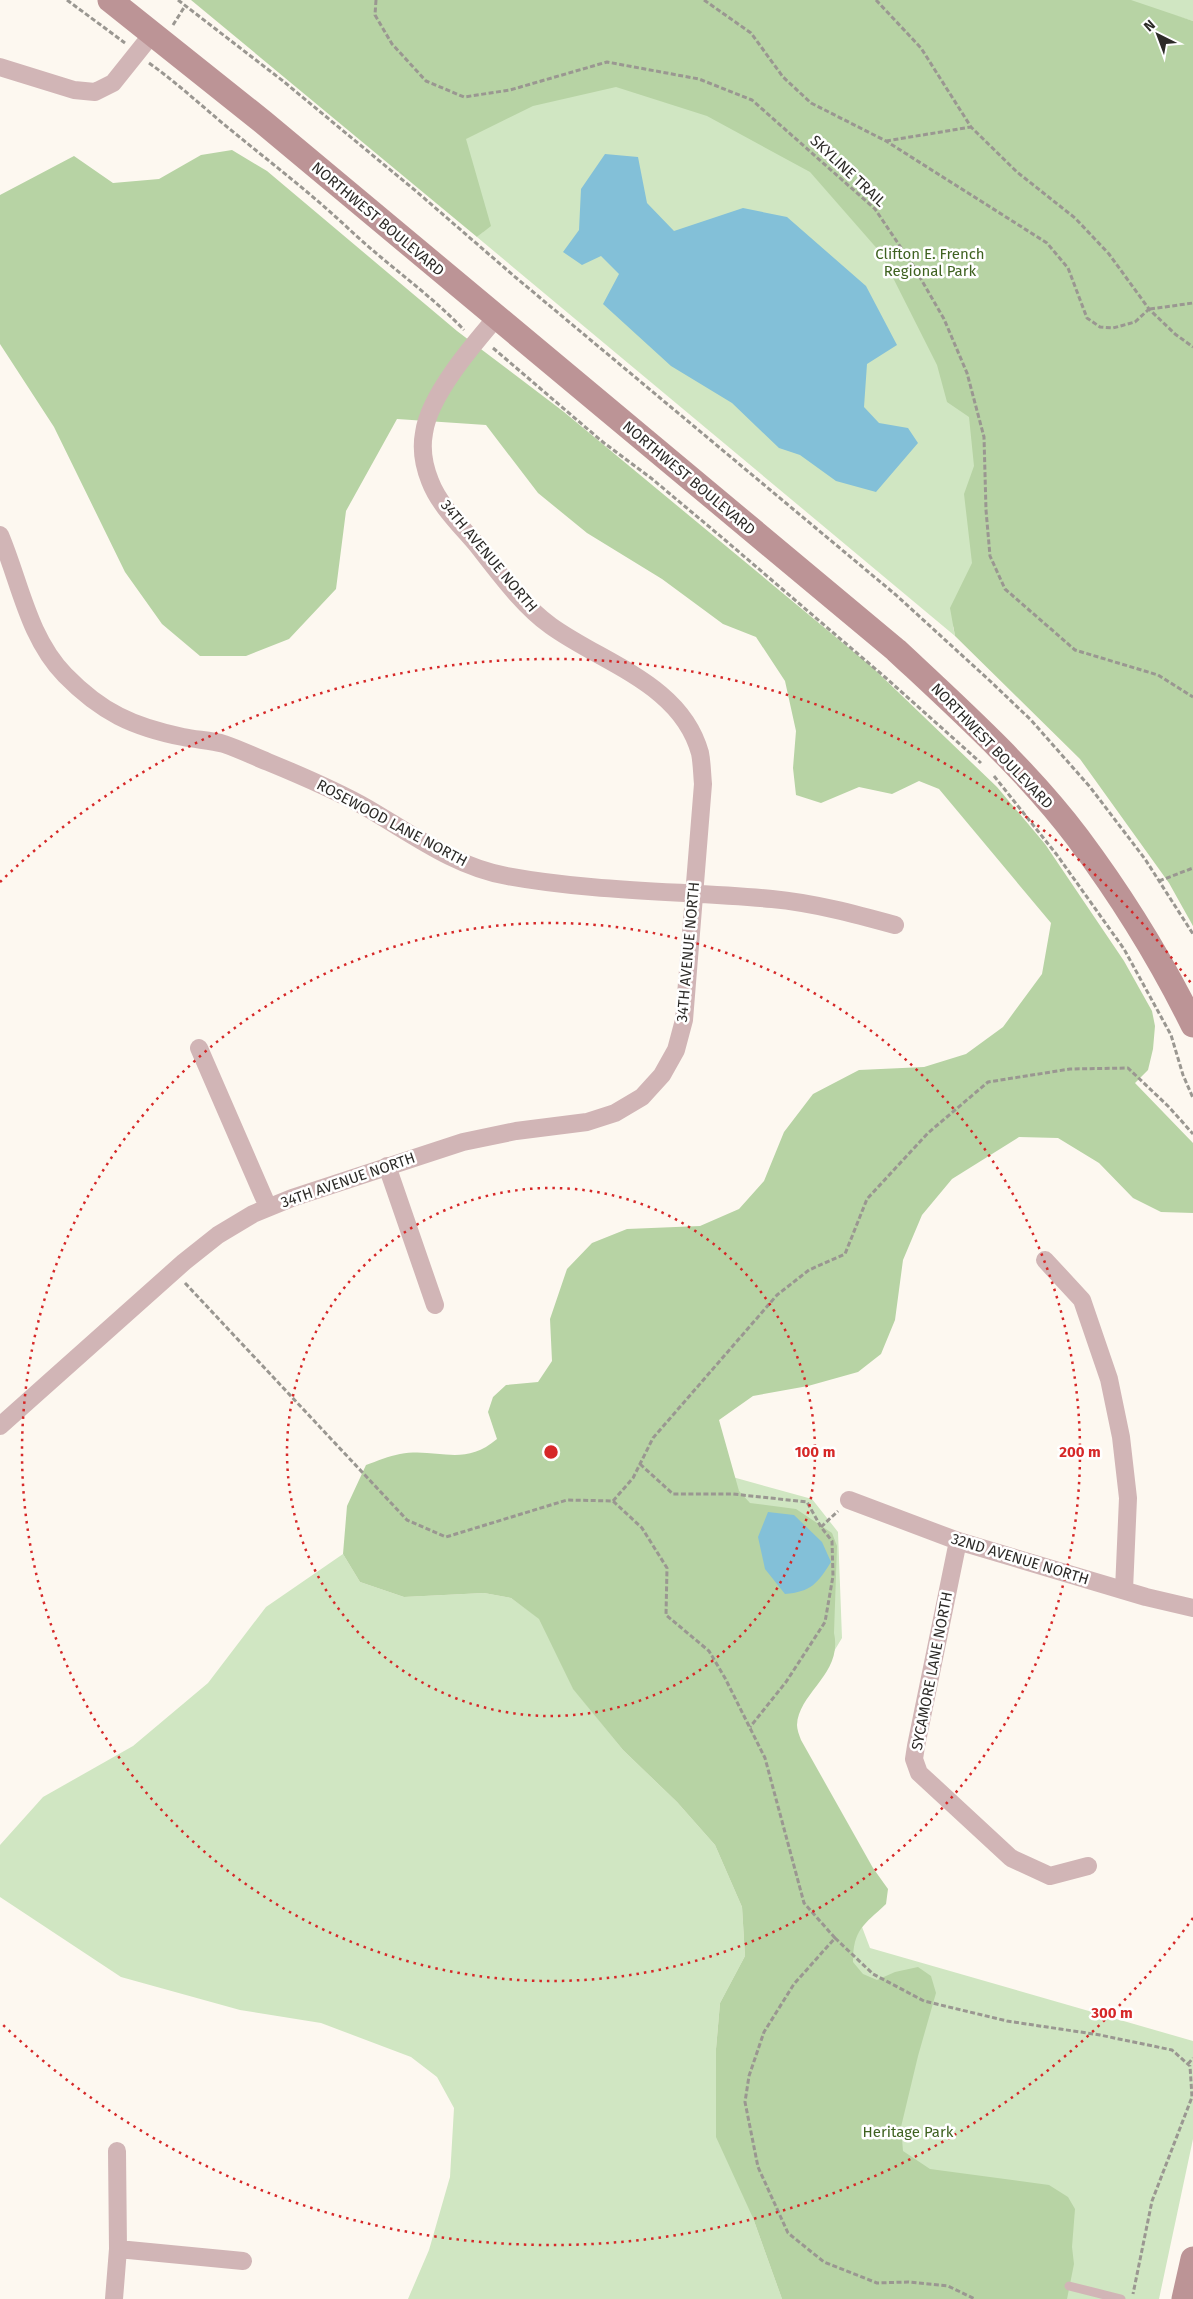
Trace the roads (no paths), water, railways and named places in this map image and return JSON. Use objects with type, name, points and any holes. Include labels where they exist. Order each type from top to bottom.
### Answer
[{"type":"main road","name":"NORTHWEST BOULEVARD","points":[[110,0],[264,122],[496,318],[896,650],[962,712],[1022,773],[1077,837],[1127,910],[1174,986],[1193,1025]]},
{"type":"main road","points":[[1184,2299],[1193,2259]]},
{"type":"street","points":[[0,67],[74,90],[95,92],[113,83],[153,33]]},
{"type":"street","name":"34TH AVENUE NORTH","points":[[0,1426],[174,1271],[218,1235],[253,1214],[387,1166],[463,1142],[516,1131],[587,1122],[615,1113],[642,1097],[662,1075],[676,1050],[684,1020],[703,784],[700,754],[688,726],[671,703],[648,684],[569,638],[550,625],[526,604],[442,503],[430,482],[423,458],[424,433],[431,408],[477,340],[496,318]]},
{"type":"street","name":"ROSEWOOD LANE NORTH","points":[[0,535],[13,566],[27,613],[42,646],[64,674],[89,698],[118,717],[150,730],[223,744],[299,774],[366,807],[422,841],[462,862],[504,876],[548,882],[774,899],[819,906],[895,925]]},
{"type":"street","points":[[199,1048],[268,1208]]},
{"type":"street","points":[[387,1166],[435,1305]]},
{"type":"street","points":[[1045,1260],[1082,1300],[1109,1379],[1121,1437],[1128,1498],[1124,1590]]},
{"type":"street","name":"32ND AVENUE NORTH","points":[[849,1500],[958,1541],[1124,1590],[1193,1608]]},
{"type":"street","name":"SYCAMORE LANE NORTH","points":[[958,1541],[916,1746],[914,1759],[919,1773],[1011,1858],[1050,1876],[1088,1866]]},
{"type":"street","points":[[114,2299],[118,2249],[117,2151]]},
{"type":"street","points":[[118,2249],[243,2261]]},
{"type":"lane","points":[[1069,2286],[1121,2299]]},
{"type":"water","points":[[605,154],[638,157],[647,203],[674,231],[743,208],[787,217],[866,286],[897,345],[867,364],[864,407],[879,423],[908,428],[918,443],[876,492],[836,481],[800,455],[779,448],[732,403],[671,366],[603,304],[619,274],[601,256],[582,265],[563,252],[579,230],[581,189]]},
{"type":"water","points":[[768,1512],[794,1515],[822,1542],[831,1562],[818,1581],[808,1589],[785,1594],[765,1569],[758,1537]]},
{"type":"park label","name":"Clifton E. French Regional Park","points":[[930,262]]},
{"type":"park label","name":"Heritage Park","points":[[908,2132]]}]
